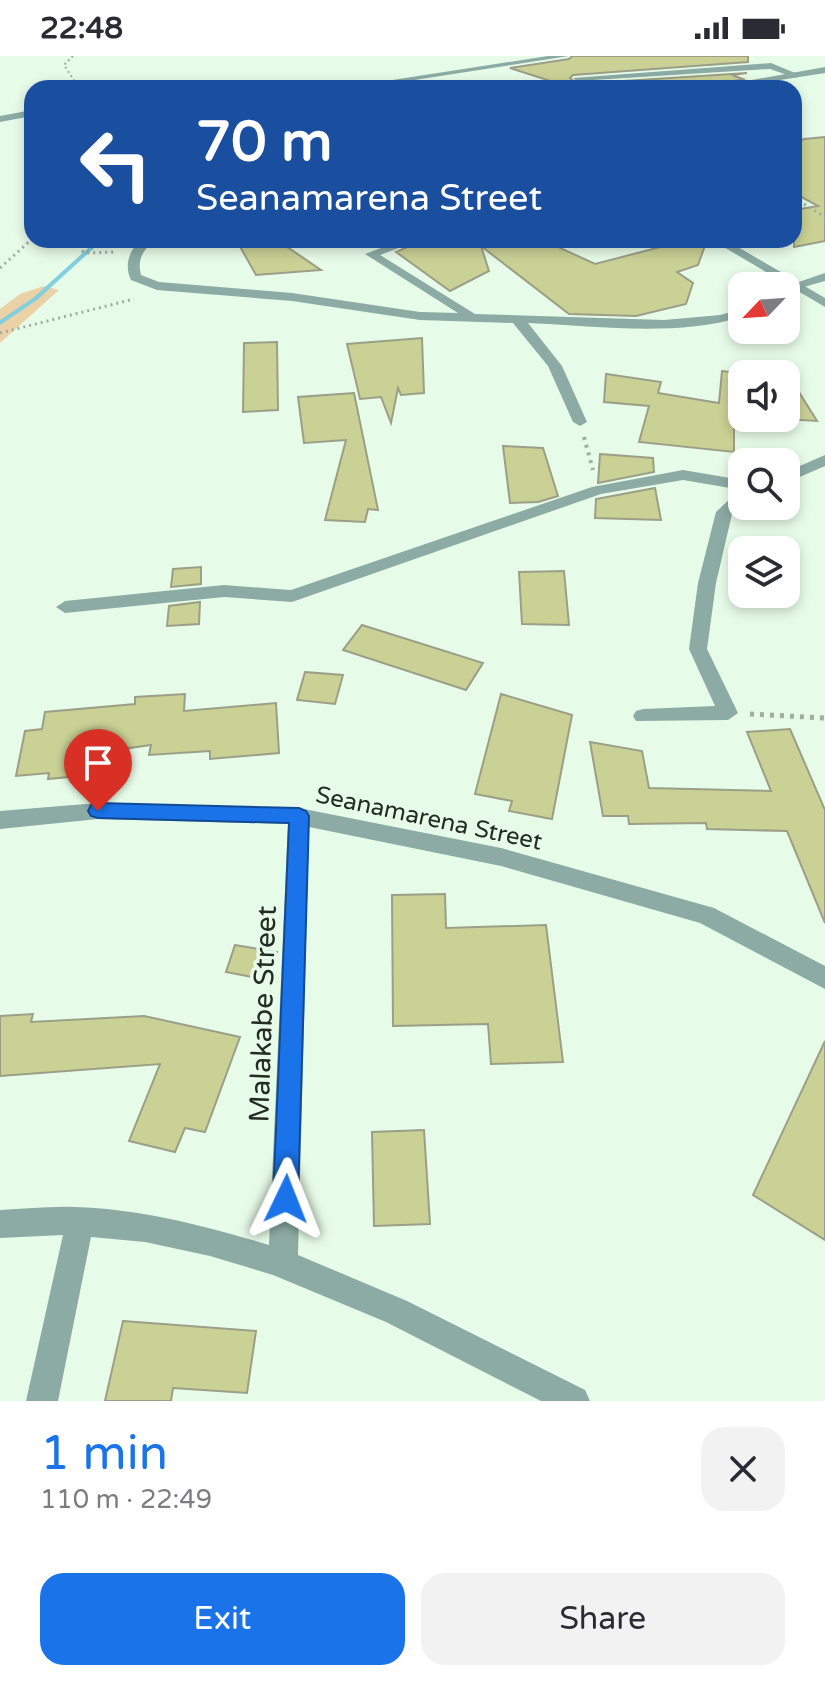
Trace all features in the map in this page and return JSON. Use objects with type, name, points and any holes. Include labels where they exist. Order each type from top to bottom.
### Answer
[{"type":"street","points":[[400,80],[565,56]]},
{"type":"street","points":[[577,78],[771,66],[796,75]]},
{"type":"street","points":[[763,80],[825,70]]},
{"type":"street","points":[[0,119],[24,114]]},
{"type":"street","points":[[140,248],[135,253],[132,268],[135,277],[157,286],[292,297],[420,316],[469,315],[664,324],[728,317]]},
{"type":"street","points":[[389,248],[371,254],[469,315]]},
{"type":"street","points":[[731,248],[770,272]]},
{"type":"street","points":[[800,284],[825,277]]},
{"type":"street","points":[[800,290],[825,303]]},
{"type":"street","points":[[800,297],[809,294]]},
{"type":"street","points":[[516,318],[548,353],[567,383],[580,422]]},
{"type":"street","points":[[800,472],[825,460]]},
{"type":"street","points":[[65,607],[224,591],[292,596],[598,490],[683,475],[728,484]]},
{"type":"street","points":[[643,716],[728,713],[698,649],[707,583],[724,512],[728,508]]},
{"type":"street","name":"Seanamarena Street","points":[[0,820],[98,811],[299,816],[501,857],[706,915],[825,978]]},
{"type":"street","name":"Malakabe Street","points":[[283,1262],[299,816]]},
{"type":"street","points":[[42,1401],[80,1221]]},
{"type":"street","points":[[0,1224],[80,1221],[180,1235],[283,1262],[455,1340],[574,1401]]},
{"type":"path","points":[[73,56],[64,65],[75,80]]},
{"type":"path","points":[[802,203],[825,217]]},
{"type":"path","points":[[0,268],[24,243]]},
{"type":"path","points":[[82,248],[85,253],[135,253]]},
{"type":"path","points":[[0,333],[117,305],[169,287]]},
{"type":"path","points":[[580,422],[598,490]]},
{"type":"path","points":[[728,713],[825,718]]},
{"type":"shaded area","points":[[44,286],[59,290],[0,343],[0,309],[20,294]]},
{"type":"building","points":[[572,56],[748,56],[748,62],[573,75],[570,78],[572,80],[547,80],[510,68]]},
{"type":"building","points":[[747,73],[732,75],[743,79],[639,80]]},
{"type":"building","points":[[825,137],[825,241],[802,245],[802,209],[818,206],[802,197],[804,139]]},
{"type":"building","points":[[241,248],[289,248],[321,270],[256,275]]},
{"type":"building","points":[[405,248],[482,248],[489,271],[450,291],[396,252]]},
{"type":"building","points":[[484,248],[560,248],[595,264],[656,248],[704,248],[698,265],[677,272],[693,283],[686,304],[636,316],[569,314]]},
{"type":"building","points":[[422,338],[424,393],[401,395],[398,388],[391,423],[381,397],[360,399],[347,344]]},
{"type":"building","points":[[277,342],[278,410],[243,412],[244,343]]},
{"type":"building","points":[[722,371],[728,372],[728,432],[734,432],[734,448],[728,448],[728,451],[639,442],[649,406],[604,402],[606,374],[661,382],[658,393],[719,403]]},
{"type":"building","points":[[354,393],[378,510],[368,509],[365,522],[325,520],[346,440],[304,443],[298,397]]},
{"type":"building","points":[[800,394],[817,421],[800,420]]},
{"type":"building","points":[[503,446],[543,448],[558,496],[538,502],[510,503]]},
{"type":"building","points":[[600,454],[653,458],[654,472],[598,483]]},
{"type":"building","points":[[655,488],[661,520],[595,518],[596,499]]},
{"type":"building","points":[[201,567],[201,584],[171,587],[173,569]]},
{"type":"building","points":[[564,571],[569,625],[522,624],[519,572]]},
{"type":"building","points":[[200,602],[199,624],[167,626],[169,606]]},
{"type":"building","points":[[362,625],[483,663],[466,690],[343,650]]},
{"type":"building","points":[[305,672],[343,675],[335,704],[297,700]]},
{"type":"building","points":[[185,694],[184,711],[276,703],[279,753],[210,759],[210,751],[149,755],[151,745],[81,755],[78,776],[48,779],[49,773],[16,776],[25,731],[42,729],[45,712],[135,704],[135,697]]},
{"type":"building","points":[[501,694],[572,715],[552,819],[509,811],[512,801],[475,794]]},
{"type":"building","points":[[790,729],[825,810],[825,923],[787,831],[707,829],[706,823],[629,824],[628,816],[603,816],[590,742],[642,751],[649,788],[771,791],[747,732]]},
{"type":"building","points":[[445,894],[446,928],[546,925],[563,1062],[491,1064],[488,1024],[393,1026],[392,895]]},
{"type":"building","points":[[235,945],[277,952],[268,980],[226,972]]},
{"type":"building","points":[[33,1014],[31,1022],[144,1016],[240,1037],[205,1132],[185,1128],[175,1152],[129,1141],[160,1064],[0,1076],[0,1016]]},
{"type":"building","points":[[825,1041],[825,1240],[753,1195]]},
{"type":"building","points":[[424,1130],[430,1224],[374,1226],[372,1132]]},
{"type":"building","points":[[123,1321],[256,1331],[247,1393],[173,1388],[171,1401],[105,1401]]},
{"type":"waterway","points":[[0,323],[35,299],[91,248]]},
{"type":"route","points":[[98,811],[299,816],[286,1199]]}]
